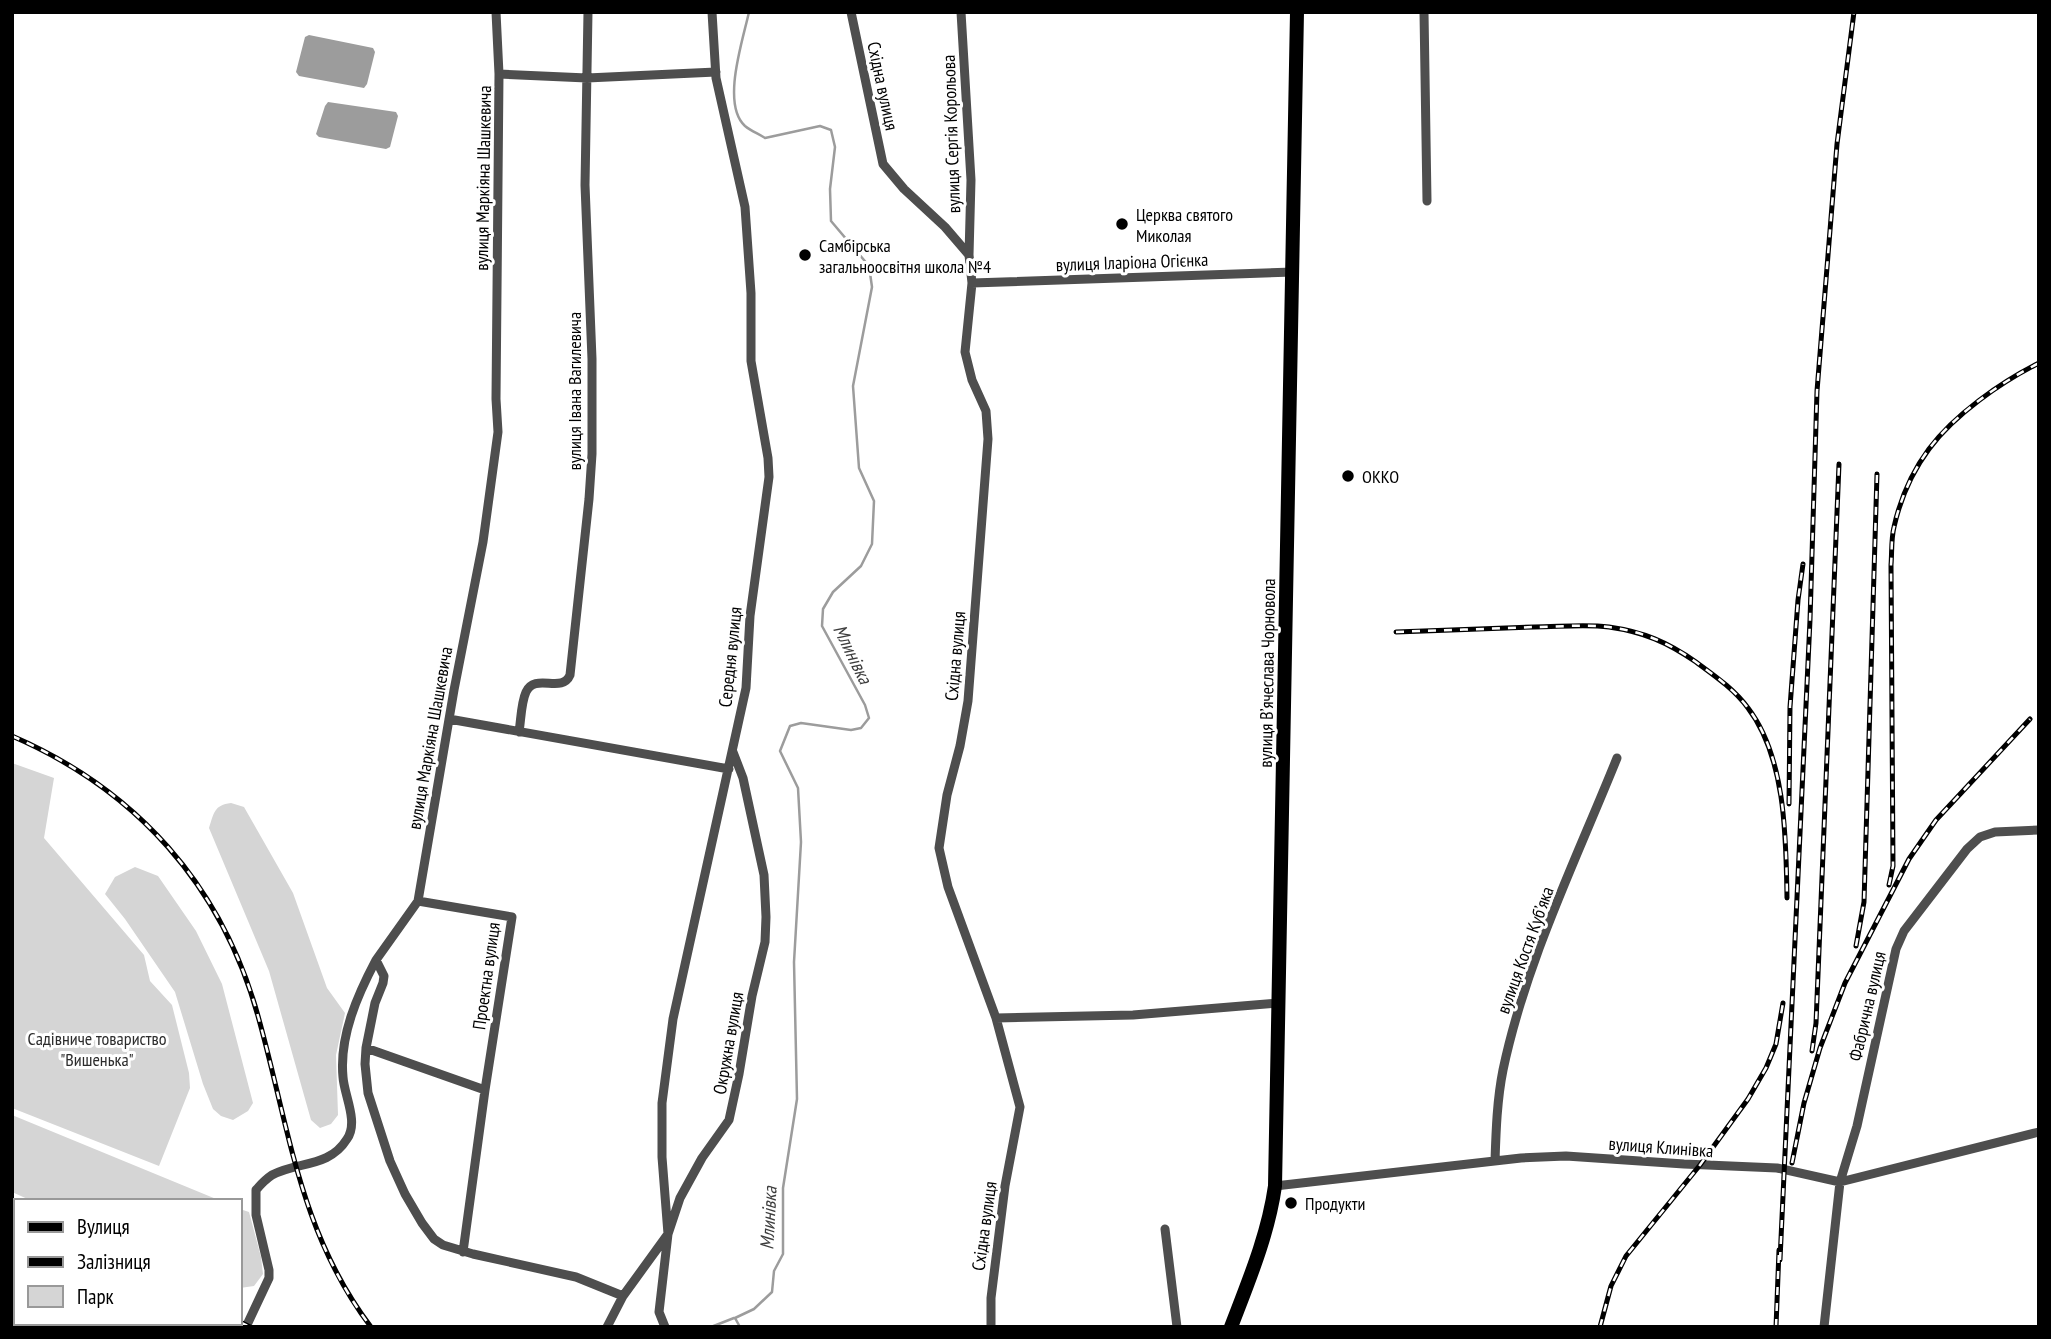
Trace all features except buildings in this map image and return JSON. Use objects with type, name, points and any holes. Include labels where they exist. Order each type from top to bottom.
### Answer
[{"type":"main road","name":"вулиця Вʼячеслава Чорновола","points":[[1231,1327],[1262,1244],[1271,1215],[1275,1186],[1297,12]]},
{"type":"street","name":"вулиця Маркіяна Шашкевича","points":[[246,1327],[269,1270],[256,1215],[256,1190],[278,1172],[324,1160],[338,1149],[350,1134],[352,1123],[342,1058],[347,1034],[360,991],[376,960],[418,901],[483,542],[498,432],[499,74],[496,12]]},
{"type":"street","name":"вулиця Івана Вагилевича","points":[[519,732],[526,692],[531,686],[536,683],[564,683],[570,675],[589,499],[592,432],[585,185],[588,12]]},
{"type":"street","name":"Середня вулиця","points":[[668,1234],[662,1157],[662,1103],[673,1019],[746,688],[750,616],[769,477],[751,361],[751,293],[745,207],[716,72],[712,12]]},
{"type":"street","name":"Східна вулиця","points":[[851,12],[883,164],[969,255],[972,282],[965,352],[972,380],[986,411],[988,439],[968,701],[947,795],[939,848],[948,887],[996,1018],[1020,1107],[1005,1186],[991,1298],[991,1327]]},
{"type":"street","name":"вулиця Сергія Корольова","points":[[961,12],[971,180],[969,255]]},
{"type":"street","points":[[1424,12],[1427,201]]},
{"type":"street","points":[[499,74],[587,78],[716,72]]},
{"type":"street","name":"вулиця Іларіона Огієнка","points":[[972,282],[1293,272]]},
{"type":"street","points":[[449,719],[729,769]]},
{"type":"street","name":"Окружна вулиця","points":[[665,1327],[659,1312],[668,1234],[680,1198],[702,1158],[729,1120],[765,942],[764,875],[743,778],[733,752]]},
{"type":"street","name":"вулиця Костя Кубʼяка","points":[[1495,1161],[1503,1072],[1523,994],[1617,758]]},
{"type":"street","name":"Фабрична вулиця","points":[[1824,1327],[1840,1182],[1857,1126],[1896,949],[1905,931],[1967,849],[1980,837],[1995,832],[2039,830]]},
{"type":"street","name":"Проектна вулиця","points":[[418,901],[512,917],[463,1252]]},
{"type":"street","points":[[376,960],[384,976],[374,1003],[366,1048],[368,1093],[390,1161],[422,1223],[434,1239],[443,1245],[463,1252],[576,1277],[623,1296]]},
{"type":"street","points":[[996,1018],[1133,1015],[1279,1003]]},
{"type":"street","points":[[366,1048],[485,1090]]},
{"type":"street","name":"вулиця Клинівка","points":[[1275,1186],[1495,1161],[1566,1156],[1752,1166],[1840,1182],[2039,1132]]},
{"type":"street","points":[[1165,1229],[1177,1327]]},
{"type":"street","points":[[607,1327],[623,1296],[668,1234]]},
{"type":"green space","name":"Садівниче товариство \"Вишенька\"","points":[[12,763],[54,778],[44,838],[144,955],[150,981],[172,1005],[189,1073],[190,1088],[159,1166],[12,1108]]},
{"type":"green space","points":[[231,803],[244,807],[293,893],[327,988],[345,1013],[336,1055],[338,1115],[331,1124],[320,1128],[311,1120],[269,971],[209,828],[218,808]]},
{"type":"green space","points":[[135,867],[158,876],[196,931],[222,984],[253,1103],[248,1111],[233,1120],[221,1116],[213,1109],[175,992],[105,894],[115,877]]},
{"type":"green space","points":[[12,1115],[216,1199],[28,1199],[12,1192]]},
{"type":"green space","points":[[242,1210],[249,1212],[261,1257],[263,1274],[254,1286],[242,1288]]},
{"type":"shaded area","points":[[309,35],[373,48],[375,52],[364,88],[299,76],[296,72],[305,37]]},
{"type":"shaded area","points":[[328,102],[396,112],[398,116],[390,147],[386,149],[319,137],[316,134]]},
{"type":"waterway","name":"Млинівка","points":[[740,1327],[735,1318],[754,1309],[772,1292],[774,1271],[783,1254],[783,1188],[797,1099],[794,962],[801,842],[798,788],[780,751],[790,726],[801,723],[851,730],[861,728],[869,718],[865,705],[822,626],[823,609],[833,592],[861,566],[872,544],[874,501],[859,468],[853,386],[872,287],[869,266],[831,221],[830,189],[835,147],[831,130],[820,126],[765,138],[745,126],[738,116],[734,88],[749,12]]},
{"type":"waterway","points":[[711,1327],[734,1318]]},
{"type":"railway","points":[[1780,1260],[1810,620],[1817,391],[1837,144],[1854,12]]},
{"type":"railway","points":[[1889,885],[1893,866],[1891,565],[1892,536],[1897,517],[1912,477],[1939,436],[1979,400],[2039,363]]},
{"type":"railway","points":[[1812,1051],[1816,1023],[1839,464]]},
{"type":"railway","points":[[1856,946],[1864,902],[1877,474]]},
{"type":"railway","points":[[1789,804],[1790,707],[1803,564]]},
{"type":"railway","points":[[1396,632],[1609,627],[1655,639],[1696,662],[1743,701],[1761,728],[1770,750],[1777,774],[1784,825],[1787,898]]},
{"type":"railway","points":[[1792,1163],[1804,1103],[1820,1048],[1845,983],[1909,859],[1936,820],[2030,719]]},
{"type":"railway","points":[[12,736],[57,758],[98,784],[135,814],[168,847],[197,885],[222,925],[242,969],[258,1016],[288,1138],[312,1216],[327,1254],[371,1327]]},
{"type":"railway","points":[[1600,1327],[1611,1286],[1626,1256],[1700,1165],[1748,1099],[1766,1068],[1776,1044],[1783,1003]]},
{"type":"railway","points":[[1776,1327],[1779,1250]]},
{"type":"railway","points":[[242,1323],[250,1327]]},
{"type":"place","name":"Церква святого Миколая","points":[[1122,224]]},
{"type":"place","name":"Самбірська загальноосвітня школа №4","points":[[805,255]]},
{"type":"place","name":"OKKO","points":[[1348,476]]},
{"type":"place","name":"Продукти","points":[[1291,1203]]}]
